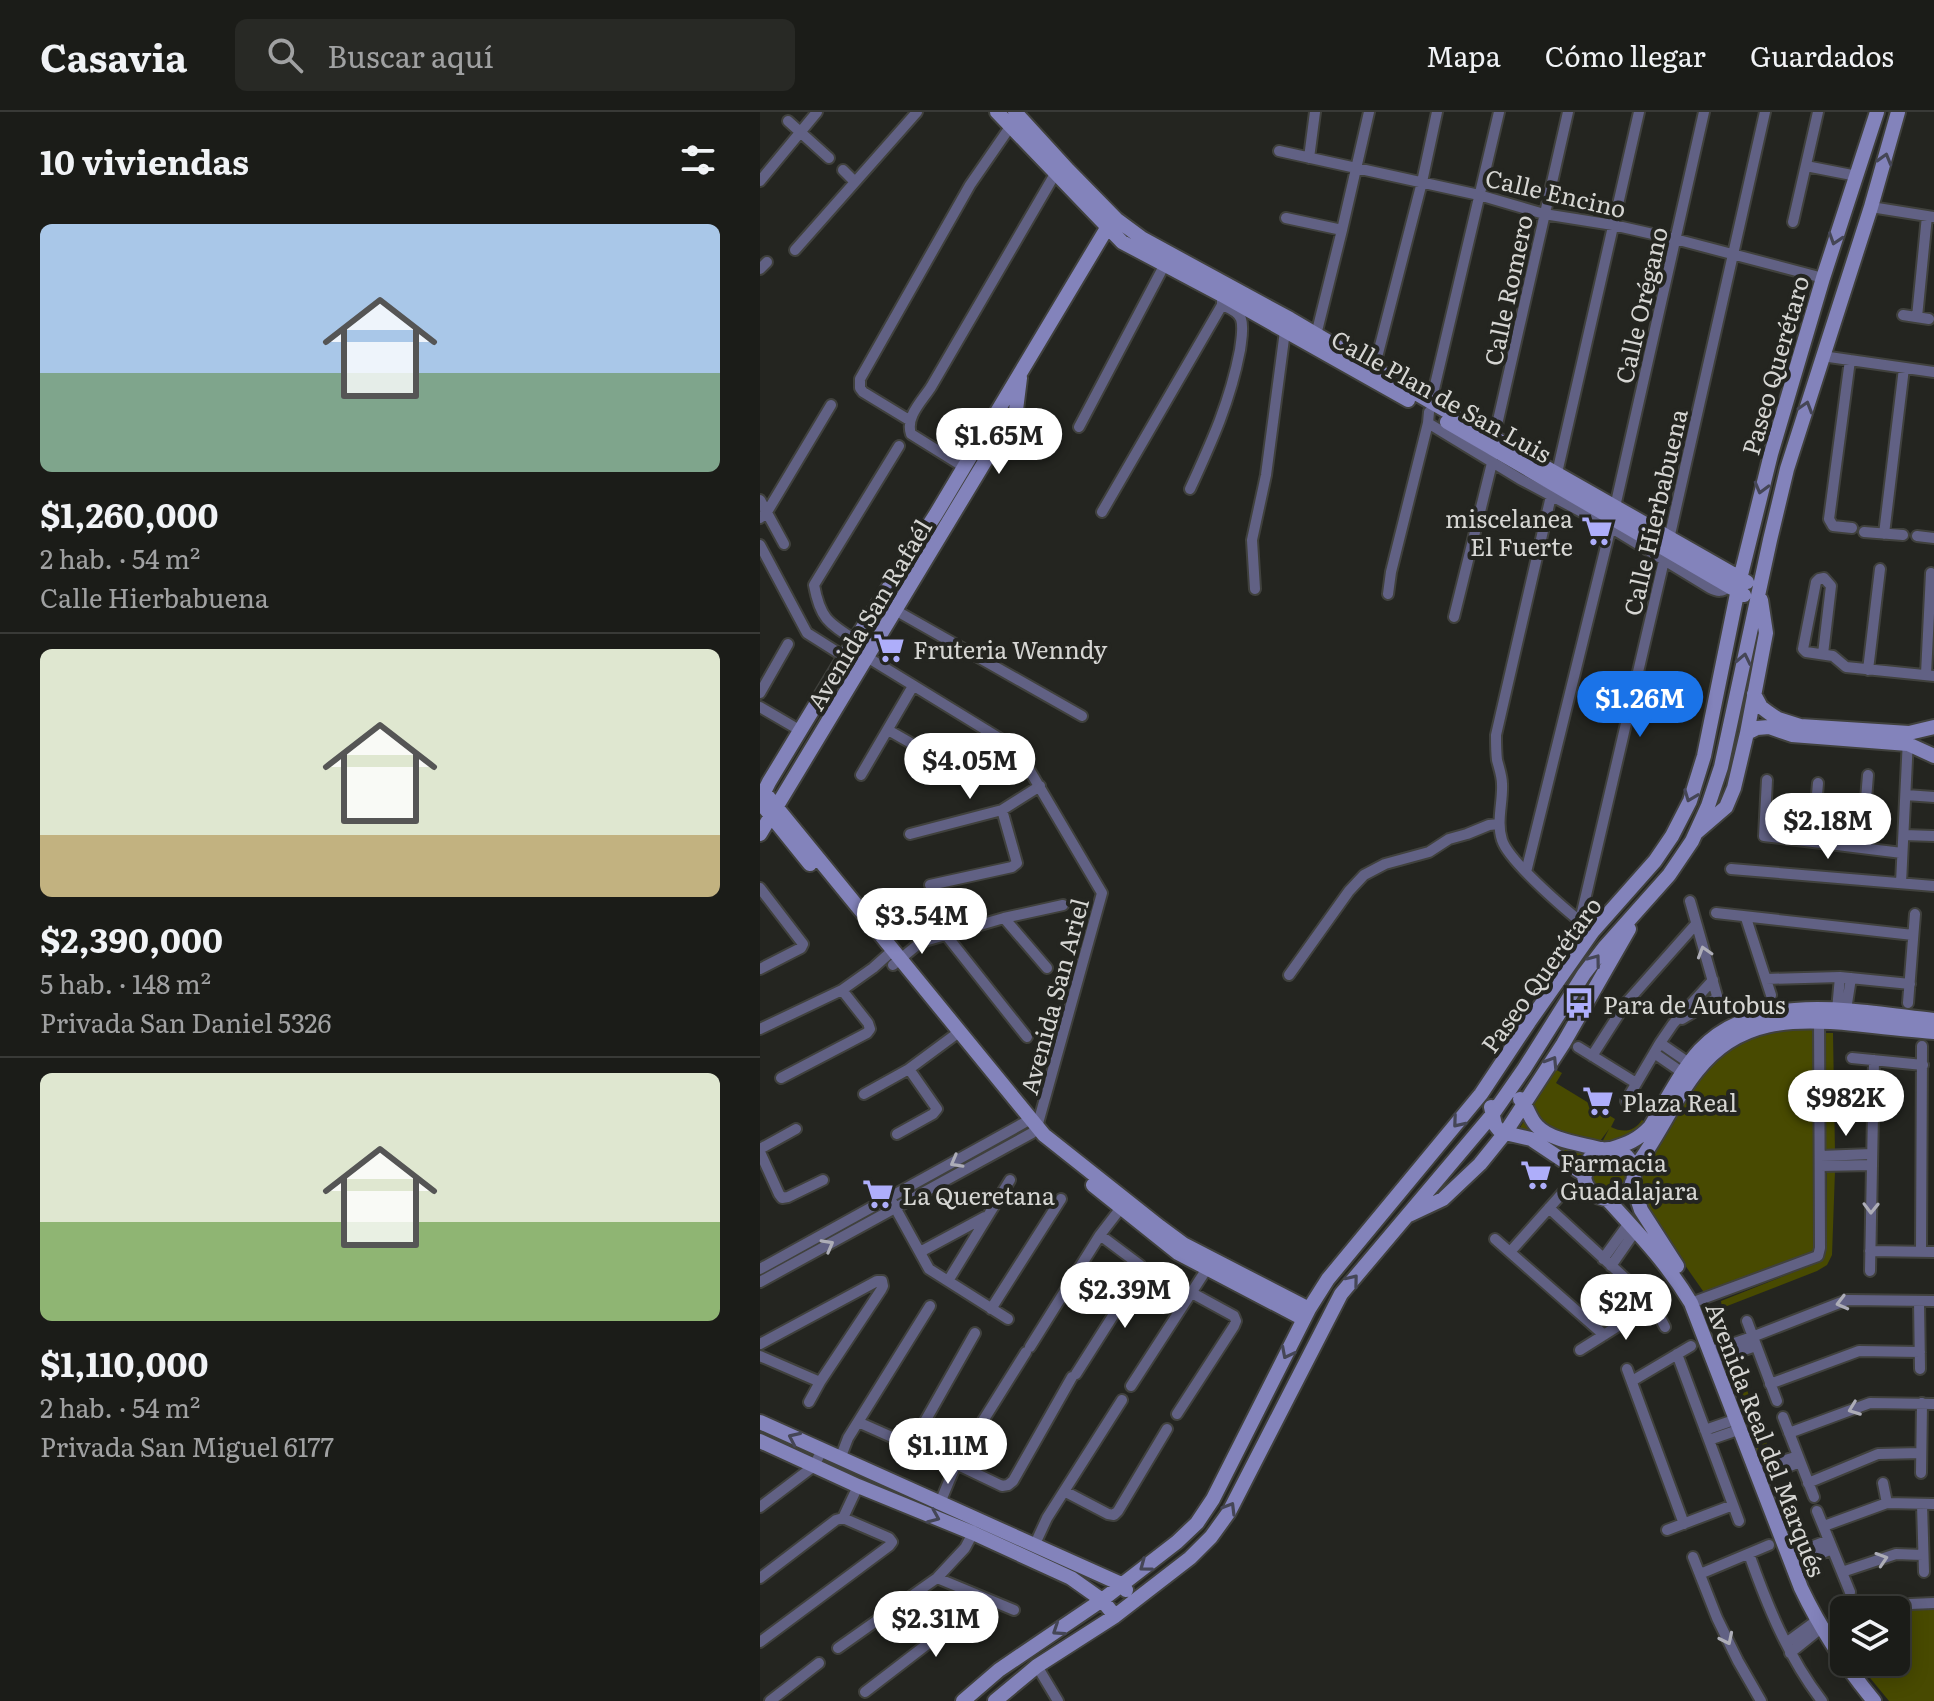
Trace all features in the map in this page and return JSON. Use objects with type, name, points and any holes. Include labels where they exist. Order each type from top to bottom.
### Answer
[{"type":"street","points":[[760,181],[817,112]]},
{"type":"street","points":[[795,250],[917,112]]},
{"type":"street","points":[[997,112],[1055,174],[1111,223]]},
{"type":"street","points":[[1015,112],[1111,223]]},
{"type":"street","points":[[1309,158],[1315,112]]},
{"type":"street","points":[[1316,335],[1369,112]]},
{"type":"street","points":[[1374,369],[1437,112]]},
{"type":"street","points":[[1388,594],[1499,112]]},
{"type":"street","name":"Calle Romero","points":[[1454,617],[1568,112]]},
{"type":"street","points":[[1593,931],[1526,872],[1505,849],[1499,824],[1503,803],[1496,735],[1639,112]]},
{"type":"street","name":"Calle Orégano","points":[[1526,872],[1613,517],[1704,112]]},
{"type":"street","name":"Calle Hierbabuena","points":[[1580,921],[1765,112]]},
{"type":"street","points":[[1793,222],[1818,112]]},
{"type":"street","name":"Paseo Querétaro","points":[[963,1701],[999,1670],[1102,1600],[1197,1523],[1213,1499],[1328,1279],[1484,1090],[1593,931],[1655,861],[1672,836],[1690,801],[1704,756],[1735,586],[1823,278],[1877,112]]},
{"type":"street","name":"Paseo Querétaro","points":[[995,1701],[1037,1666],[1135,1601],[1190,1558],[1211,1537],[1229,1512],[1341,1294],[1492,1115],[1584,974],[1669,875],[1694,835],[1721,767],[1787,469],[1871,207],[1898,112]]},
{"type":"street","points":[[788,121],[829,158]]},
{"type":"street","points":[[909,420],[863,392],[860,379],[970,185],[1010,127]]},
{"type":"street","name":"Calle Encino","points":[[1279,151],[1479,195],[1544,214],[1675,239],[1823,278]]},
{"type":"street","points":[[1806,166],[1857,176]]},
{"type":"street","points":[[843,170],[855,182]]},
{"type":"street","points":[[964,467],[911,434],[909,420],[1055,174]]},
{"type":"street","points":[[1871,207],[1930,216],[1917,317]]},
{"type":"street","points":[[1286,218],[1342,230]]},
{"type":"street","name":"Calle Plan de San Luis","points":[[1111,223],[1122,242],[1165,264],[1222,300],[1316,335],[1374,369],[1429,412]]},
{"type":"street","name":"Calle Plan de San Luis","points":[[1111,223],[1288,325],[1493,450],[1667,549],[1758,595]]},
{"type":"street","name":"Avenida San Rafaél","points":[[760,834],[895,610],[964,467],[1111,223]]},
{"type":"street","points":[[1079,427],[1165,264]]},
{"type":"street","points":[[1102,512],[1222,300],[1241,319],[1238,361],[1222,419],[1190,489]]},
{"type":"street","points":[[1903,315],[1929,319]]},
{"type":"street","points":[[1255,589],[1252,540],[1266,475],[1288,325]]},
{"type":"street","points":[[1822,356],[1934,372]]},
{"type":"street","points":[[1850,360],[1829,519],[1833,526],[1852,528]]},
{"type":"street","points":[[1884,534],[1904,368]]},
{"type":"street","name":"Avenida San Rafaél","points":[[761,796],[855,640],[1016,410],[1021,370]]},
{"type":"street","points":[[764,515],[831,405]]},
{"type":"street","points":[[1429,412],[1667,549],[1716,591],[1735,586]]},
{"type":"street","points":[[855,640],[828,622],[817,602],[814,585],[899,446]]},
{"type":"street","points":[[760,500],[764,515],[784,544]]},
{"type":"street","points":[[1864,532],[1903,535]]},
{"type":"street","points":[[1917,536],[1934,538]]},
{"type":"street","points":[[760,545],[807,633],[845,657]]},
{"type":"street","points":[[1868,670],[1880,569]]},
{"type":"street","points":[[1823,654],[1831,586],[1824,578],[1816,582],[1803,649],[1806,652],[1838,658],[1846,667],[1930,675],[1931,573]]},
{"type":"street","points":[[1694,835],[1726,807],[1734,788],[1766,633],[1758,595]]},
{"type":"street","points":[[895,610],[1082,716]]},
{"type":"street","points":[[760,693],[788,644]]},
{"type":"street","name":"Avenida San Ariel","points":[[760,1282],[1033,1124],[1102,893],[1017,749],[867,657]]},
{"type":"street","points":[[861,775],[913,686]]},
{"type":"street","points":[[1754,694],[1761,707],[1778,719],[1800,726],[1908,739],[1934,756]]},
{"type":"street","points":[[760,707],[801,731]]},
{"type":"street","points":[[1747,733],[1769,727],[1792,735],[1908,739],[1934,727]]},
{"type":"street","points":[[888,730],[944,762]]},
{"type":"street","points":[[1901,883],[1908,739]]},
{"type":"street","points":[[1862,848],[1868,775]]},
{"type":"street","points":[[1767,780],[1764,836],[1902,853]]},
{"type":"street","points":[[1813,842],[1818,783]]},
{"type":"street","points":[[910,834],[1002,810],[1040,786]]},
{"type":"street","points":[[1906,795],[1934,797]]},
{"type":"street","points":[[761,796],[1033,1124],[1120,1209],[1307,1314]]},
{"type":"street","points":[[930,885],[1012,867],[1017,863],[1002,810]]},
{"type":"street","points":[[1289,975],[1364,875],[1385,864],[1429,852],[1449,839],[1499,824]]},
{"type":"street","points":[[1904,835],[1934,836]]},
{"type":"street","points":[[1731,869],[1934,886]]},
{"type":"street","points":[[760,888],[803,944],[801,948],[760,969]]},
{"type":"street","points":[[1673,1024],[1719,1004],[1690,901]]},
{"type":"street","points":[[760,908],[771,902]]},
{"type":"street","points":[[1405,1217],[1443,1199],[1480,1164],[1505,1133],[1563,1044],[1644,904]]},
{"type":"street","points":[[760,1029],[842,990],[873,968],[921,942],[1063,905]]},
{"type":"street","points":[[1716,913],[1913,935]]},
{"type":"street","points":[[1908,1003],[1915,914]]},
{"type":"street","points":[[1004,918],[1047,968]]},
{"type":"street","points":[[1746,918],[1771,995]]},
{"type":"street","points":[[1592,1056],[1626,1003],[1696,924]]},
{"type":"street","points":[[946,935],[1027,1037]]},
{"type":"street","points":[[1766,979],[1846,978],[1910,984]]},
{"type":"street","points":[[1841,1010],[1846,978]]},
{"type":"street","points":[[1626,1101],[1673,1024],[1713,980]]},
{"type":"street","points":[[781,1078],[870,1029],[842,990]]},
{"type":"street","points":[[1934,1020],[1841,1010],[1819,1015],[1774,1023],[1741,1034],[1724,1044],[1698,1070],[1633,1176],[1628,1192],[1622,1197],[1608,1200],[1597,1196],[1588,1187],[1585,1175],[1589,1160],[1643,1135],[1686,1068],[1713,1038],[1750,1018],[1786,1010],[1819,1015],[1934,1032]]},
{"type":"street","points":[[1694,1302],[1818,1256],[1819,1015]]},
{"type":"street","points":[[864,1094],[909,1069],[956,1034]]},
{"type":"street","points":[[1921,1251],[1922,1046]]},
{"type":"street","points":[[1578,1047],[1636,1083]]},
{"type":"street","points":[[1657,1048],[1686,1068]]},
{"type":"street","points":[[1852,1058],[1923,1065]]},
{"type":"street","points":[[1870,1271],[1874,1060]]},
{"type":"street","points":[[897,1134],[937,1109],[909,1069]]},
{"type":"street","points":[[1484,1090],[1519,1098],[1536,1126],[1547,1135],[1621,1152],[1630,1159],[1633,1176]]},
{"type":"street","points":[[1484,1090],[1495,1125],[1505,1133],[1531,1139],[1585,1175]]},
{"type":"street","points":[[1033,1124],[1157,1231],[1178,1253],[1307,1314]]},
{"type":"street","points":[[796,1129],[760,1151],[779,1194],[782,1198],[788,1197],[823,1180]]},
{"type":"street","points":[[1820,1161],[1872,1160]]},
{"type":"street","name":"Avenida Real del Marqués","points":[[1633,1176],[1635,1197],[1641,1210],[1694,1302],[1719,1353],[1795,1559],[1822,1626],[1830,1637]]},
{"type":"street","points":[[948,1281],[1010,1180]]},
{"type":"street","points":[[1510,1252],[1566,1189]]},
{"type":"street","points":[[991,1309],[1061,1199]]},
{"type":"street","name":"Avenida Real del Marqués","points":[[1608,1200],[1694,1302],[1736,1425],[1801,1588],[1850,1672],[1874,1701]]},
{"type":"street","points":[[893,1203],[929,1269],[1008,1319]]},
{"type":"street","name":"Avenida San Ariel","points":[[760,1269],[893,1203]]},
{"type":"street","points":[[1549,1208],[1653,1304],[1665,1327]]},
{"type":"street","points":[[940,1503],[956,1464],[1100,1235],[1120,1209]]},
{"type":"street","points":[[920,1252],[988,1216]]},
{"type":"street","points":[[1607,1262],[1633,1227]]},
{"type":"street","points":[[956,1464],[1002,1486],[1013,1481],[1074,1376],[1142,1270],[1140,1265],[1100,1235]]},
{"type":"street","points":[[1495,1239],[1604,1335]]},
{"type":"street","points":[[1870,1251],[1934,1252]]},
{"type":"street","points":[[1131,1386],[1208,1267]]},
{"type":"street","points":[[760,1344],[882,1281],[881,1290],[809,1402]]},
{"type":"street","points":[[1177,1414],[1236,1321],[1234,1316],[1192,1293]]},
{"type":"street","points":[[1719,1353],[1754,1342],[1847,1300],[1934,1301]]},
{"type":"street","points":[[1919,1301],[1920,1369]]},
{"type":"street","points":[[1580,1350],[1653,1304]]},
{"type":"street","points":[[840,1459],[848,1438],[930,1306]]},
{"type":"street","points":[[1747,1321],[1777,1401]]},
{"type":"street","points":[[858,1422],[903,1442],[915,1439],[975,1333]]},
{"type":"street","points":[[1632,1381],[1691,1346]]},
{"type":"street","points":[[1770,1384],[1859,1351],[1920,1352]]},
{"type":"street","points":[[1677,1354],[1739,1521]]},
{"type":"street","points":[[760,1356],[820,1382]]},
{"type":"street","points":[[1627,1369],[1684,1524]]},
{"type":"street","points":[[1035,1544],[1047,1518],[1122,1400]]},
{"type":"street","points":[[1789,1433],[1870,1403],[1928,1403],[1921,1473]]},
{"type":"street","points":[[1783,1417],[1814,1497]]},
{"type":"street","points":[[760,1422],[1121,1584],[1135,1601]]},
{"type":"street","points":[[1707,1435],[1736,1425]]},
{"type":"street","points":[[1064,1491],[1114,1515],[1167,1429]]},
{"type":"street","points":[[760,1441],[1071,1578],[1102,1600],[1115,1616]]},
{"type":"street","points":[[760,1507],[814,1466],[822,1450]]},
{"type":"street","points":[[1808,1483],[1878,1454],[1921,1453]]},
{"type":"street","points":[[1763,1472],[1799,1459]]},
{"type":"street","points":[[1883,1483],[1887,1503]]},
{"type":"street","points":[[843,1518],[858,1486]]},
{"type":"street","points":[[1824,1526],[1887,1503],[1934,1504]]},
{"type":"street","points":[[1922,1504],[1924,1572]]},
{"type":"street","points":[[1667,1530],[1733,1505]]},
{"type":"street","points":[[1817,1511],[1850,1592]]},
{"type":"street","points":[[760,1578],[836,1520],[843,1518],[892,1542],[760,1642]]},
{"type":"street","points":[[838,1648],[937,1578],[965,1548],[973,1533]]},
{"type":"street","points":[[1700,1574],[1769,1545]]},
{"type":"street","points":[[1795,1559],[1831,1545]]},
{"type":"street","points":[[1749,1554],[1788,1648],[1822,1701]]},
{"type":"street","points":[[1842,1572],[1896,1554],[1923,1555]]},
{"type":"street","points":[[1693,1557],[1731,1647],[1761,1701]]},
{"type":"street","points":[[937,1578],[1014,1610]]},
{"type":"street","points":[[865,1692],[986,1599]]},
{"type":"street","points":[[1910,1604],[1934,1603]]},
{"type":"street","points":[[1788,1648],[1822,1626],[1830,1626]]},
{"type":"street","points":[[770,1701],[819,1663]]},
{"type":"street","points":[[1037,1666],[1058,1701]]},
{"type":"street","points":[[1861,1676],[1883,1701]]},
{"type":"shaded area","points":[[1819,1021],[1818,1256],[1708,1292],[1703,1291],[1645,1208],[1638,1176],[1649,1151],[1698,1070],[1725,1044],[1774,1023]]},
{"type":"shaded area","points":[[1826,1033],[1833,1033],[1835,1153],[1826,1153]]},
{"type":"shaded area","points":[[1555,1069],[1562,1073],[1556,1083],[1615,1119],[1611,1127],[1628,1130],[1642,1120],[1650,1127],[1599,1148],[1609,1129],[1582,1172],[1518,1131]]},
{"type":"shaded area","points":[[1610,1152],[1625,1159],[1632,1174],[1625,1189],[1610,1196],[1595,1189],[1588,1174],[1595,1159]]},
{"type":"shaded area","points":[[1835,1171],[1832,1255],[1827,1265],[1722,1308],[1721,1301],[1816,1263],[1826,1249],[1827,1172]]},
{"type":"shaded area","points":[[1735,1358],[1772,1457],[1761,1461],[1723,1360]]},
{"type":"shaded area","points":[[1910,1610],[1934,1610],[1934,1701],[1889,1701],[1868,1676],[1910,1676]]},
{"type":"place","name":"miscelanea El Fuerte","points":[[1597,531]]},
{"type":"place","name":"Fruteria Wenndy","points":[[889,648]]},
{"type":"place","name":"Para de Autobus","points":[[1579,1003]]},
{"type":"place","name":"Plaza Real","points":[[1598,1101]]},
{"type":"place","name":"Farmacia Guadalajara","points":[[1536,1175]]},
{"type":"place","name":"La Queretana","points":[[878,1194]]}]
